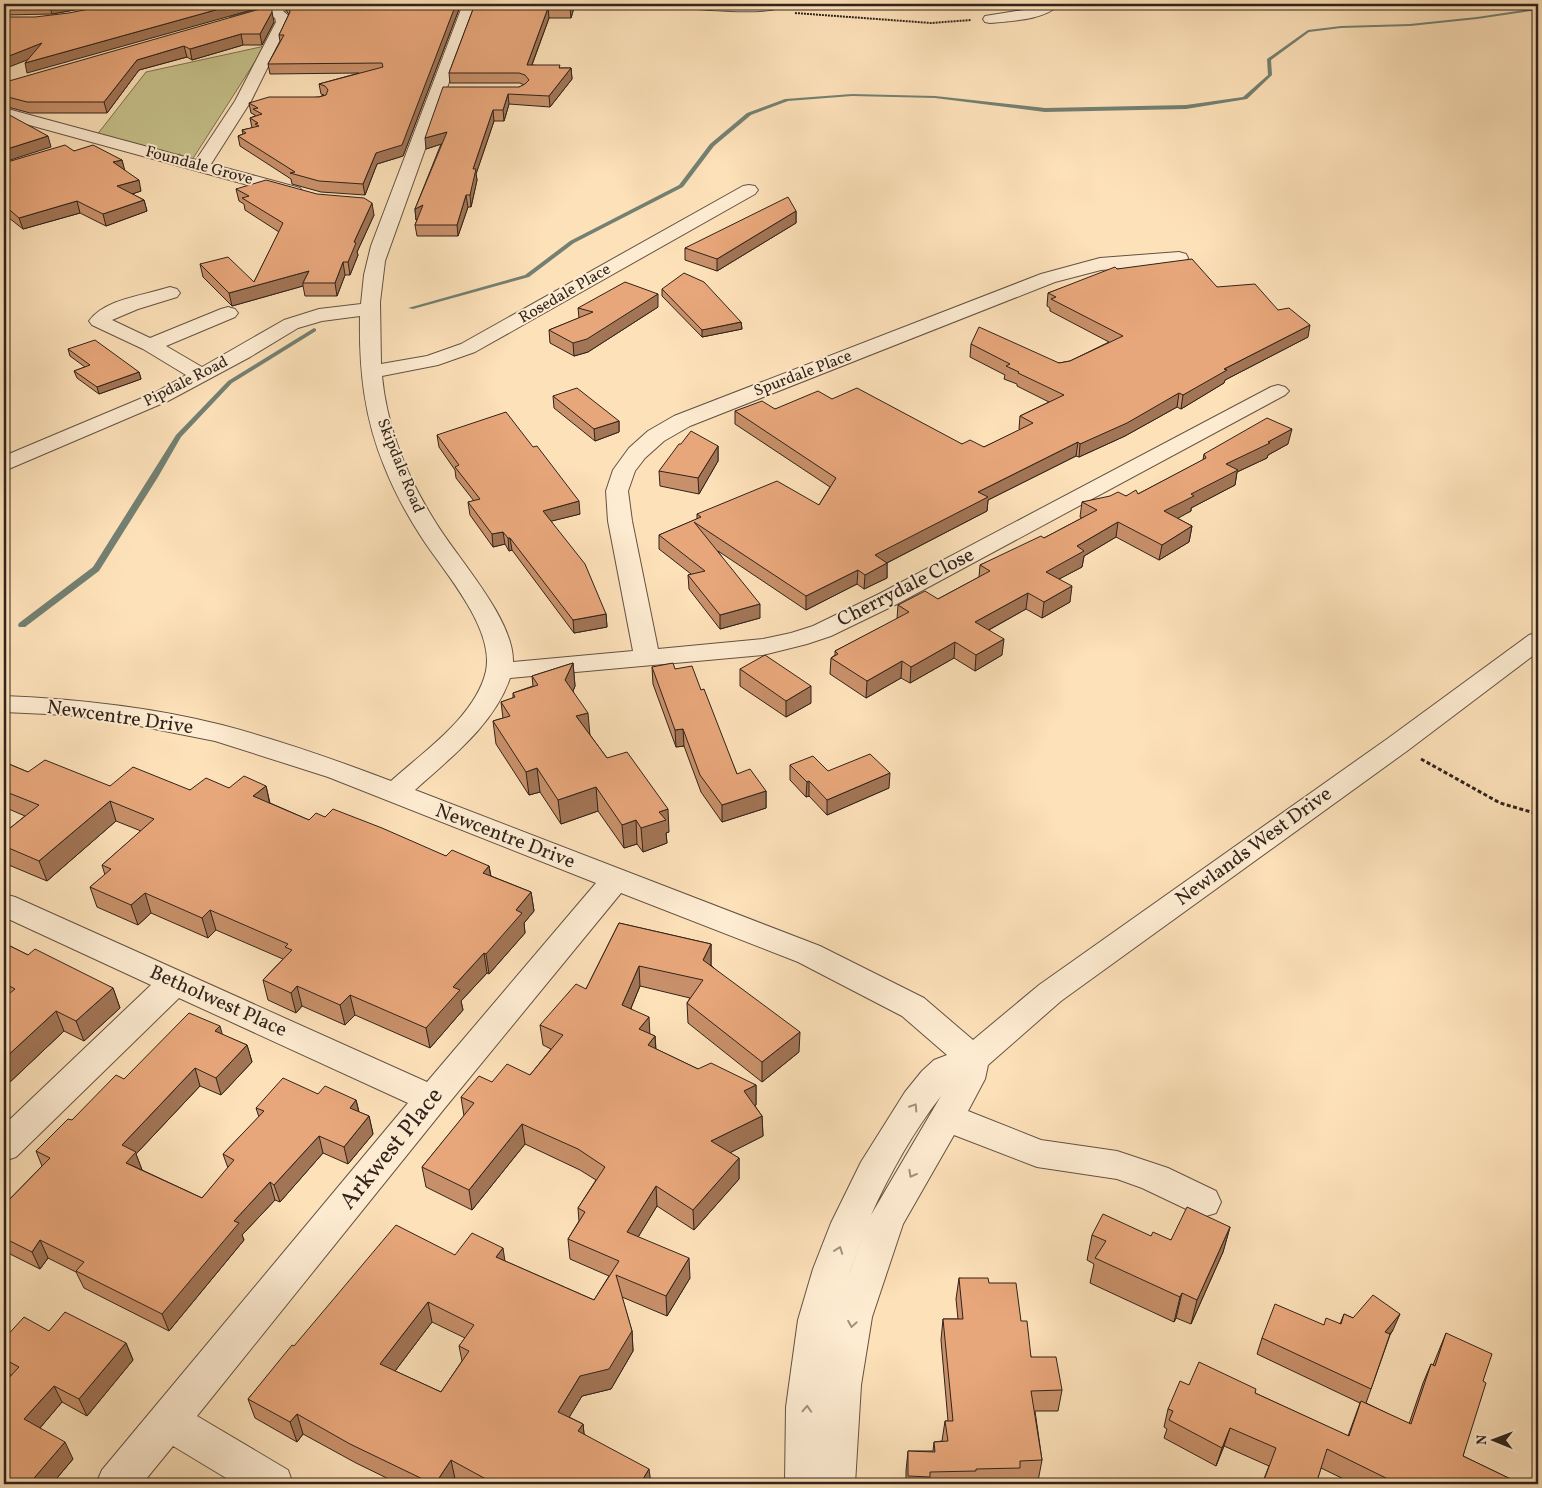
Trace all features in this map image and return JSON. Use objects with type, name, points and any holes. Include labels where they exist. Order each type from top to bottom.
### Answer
[{"type":"street","points":[[223,24],[293,4]]},
{"type":"street","name":"Skipdale Road","points":[[394,794],[460,733],[480,710],[494,687],[499,671],[500,654],[490,625],[478,603],[422,520],[405,487],[377,410],[371,372],[369,308],[376,261],[386,228],[387,205],[446,90],[470,4]]},
{"type":"street","points":[[683,4],[738,8],[757,8],[780,4]]},
{"type":"street","points":[[990,19],[1039,11],[1048,8],[1052,4]]},
{"type":"street","points":[[201,166],[243,101],[283,22],[282,16],[270,10]]},
{"type":"street","points":[[243,101],[263,101]]},
{"type":"street","name":"Foundale Grove","points":[[4,113],[311,197]]},
{"type":"street","points":[[74,148],[101,139]]},
{"type":"street","name":"Rosedale Place","points":[[371,372],[431,361],[468,348],[749,190]]},
{"type":"street","name":"Spurdale Place","points":[[647,657],[620,521],[617,492],[624,470],[637,453],[656,436],[682,421],[1048,278],[1100,264],[1179,258]]},
{"type":"street","points":[[170,293],[118,310],[100,319],[100,323],[150,345],[201,375]]},
{"type":"street","name":"Pipdale Road","points":[[4,464],[129,411],[201,375],[291,324],[319,315],[369,308]]},
{"type":"street","points":[[150,345],[228,313]]},
{"type":"street","name":"Cherrydale Close","points":[[499,671],[763,647],[822,631],[888,600],[1278,391]]},
{"type":"street","name":"Newlands West Drive","points":[[802,1475],[806,1408],[817,1320],[832,1270],[849,1223],[874,1172],[917,1102],[946,1069],[974,1059],[1050,993],[1397,744],[1538,640]]},
{"type":"street","name":"Newcentre Drive","points":[[4,704],[68,708],[119,714],[219,733],[338,771],[809,954],[885,991],[913,1007],[974,1059]]},
{"type":"street","name":"Arkwest Place","points":[[117,1484],[170,1422],[432,1099],[616,879]]},
{"type":"street","name":"Betholwest Place","points":[[4,905],[432,1099]]},
{"type":"street","points":[[4,1147],[175,982]]},
{"type":"street","points":[[835,1484],[841,1385],[853,1317],[886,1221],[968,1079],[974,1059]]},
{"type":"street","points":[[946,1117],[1037,1153],[1055,1157],[1117,1164],[1155,1178],[1203,1202]]},
{"type":"street","points":[[170,1422],[273,1484]]},
{"type":"path","points":[[792,13],[931,23],[990,19]]},
{"type":"path","points":[[1397,744],[1500,803],[1538,814]]},
{"type":"shaded area","points":[[265,46],[192,160],[189,158],[182,159],[180,154],[169,158],[96,136],[146,72]]},
{"type":"building","points":[[4,4],[54,4],[4,5]]},
{"type":"building","points":[[114,4],[237,4],[25,63],[42,43],[4,58],[4,17],[35,17],[69,13]]},
{"type":"building","points":[[287,4],[456,4],[402,145],[376,153],[363,184],[319,181],[290,173],[295,172],[238,136],[246,133],[242,130],[259,126],[255,124],[258,123],[250,118],[262,114],[253,109],[258,108],[249,103],[269,97],[319,97],[326,95],[328,90],[325,86],[319,84],[383,67],[382,63],[268,64],[284,35],[279,35],[290,12]]},
{"type":"building","points":[[475,4],[572,4],[570,8],[548,8],[527,65],[560,65],[559,68],[571,68],[549,96],[508,94],[503,110],[493,110],[473,169],[476,169],[470,195],[466,195],[457,225],[415,225],[423,205],[415,209],[447,132],[425,138],[443,87],[519,87],[529,80],[525,75],[519,73],[449,73]]},
{"type":"building","points":[[267,7],[272,9],[272,12],[260,34],[241,34],[190,49],[184,46],[137,60],[104,102],[27,102],[4,96],[4,87],[9,81]]},
{"type":"building","points":[[4,112],[48,136],[4,150]]},
{"type":"building","points":[[65,145],[74,151],[93,145],[122,160],[113,162],[139,180],[117,186],[144,200],[103,214],[77,201],[19,218],[4,205],[4,163]]},
{"type":"building","points":[[266,180],[317,194],[364,198],[372,203],[354,242],[356,243],[348,262],[343,262],[335,283],[303,283],[309,271],[229,293],[200,264],[228,257],[254,282],[283,223],[242,198],[249,196],[236,189]]},
{"type":"building","points":[[788,197],[796,211],[717,259],[685,248]]},
{"type":"building","points":[[1192,259],[1217,287],[1255,284],[1278,310],[1289,308],[1310,325],[1224,369],[1227,370],[1183,395],[1179,393],[1127,423],[1080,444],[1078,442],[978,492],[988,497],[875,555],[887,563],[865,575],[858,570],[806,596],[694,522],[760,604],[720,615],[688,575],[705,571],[659,535],[701,517],[697,514],[777,481],[819,505],[836,478],[735,411],[762,401],[775,409],[818,391],[832,399],[857,388],[962,444],[970,440],[984,447],[1033,423],[1020,416],[1064,395],[1018,373],[1006,366],[1010,364],[971,344],[979,327],[1059,363],[1070,361],[1123,336],[1051,299],[1056,297],[1048,293],[1115,267],[1117,269]]},
{"type":"building","points":[[684,273],[704,282],[741,322],[702,330],[662,289]]},
{"type":"building","points":[[625,282],[658,294],[587,339],[573,343],[549,330],[593,312],[578,308]]},
{"type":"building","points":[[95,340],[139,372],[97,387],[74,371],[90,365],[68,349]]},
{"type":"building","points":[[577,388],[619,421],[594,429],[553,396]]},
{"type":"building","points":[[506,412],[533,447],[537,446],[579,501],[543,511],[585,564],[606,614],[573,620],[510,538],[503,532],[492,534],[468,502],[480,499],[455,467],[459,465],[437,435]]},
{"type":"building","points":[[1267,418],[1292,429],[1268,442],[1270,443],[1226,464],[1238,470],[1191,494],[1194,496],[1164,511],[1192,526],[1162,545],[1118,522],[1077,546],[1084,551],[1046,572],[1072,586],[1044,602],[1028,593],[975,622],[1004,639],[976,655],[955,642],[911,667],[902,661],[867,681],[831,658],[838,654],[835,651],[909,612],[898,605],[925,591],[938,599],[990,571],[980,565],[1041,536],[1044,538],[1097,510],[1082,502],[1110,496],[1118,492],[1126,496],[1136,490],[1138,494],[1206,458],[1204,454]]},
{"type":"building","points":[[691,431],[718,446],[698,478],[659,471],[679,444]]},
{"type":"building","points":[[765,655],[811,686],[786,701],[740,669]]},
{"type":"building","points":[[573,663],[565,680],[588,713],[576,716],[607,758],[627,752],[668,809],[659,812],[666,820],[641,828],[636,820],[622,825],[596,787],[558,800],[537,768],[526,772],[493,721],[510,716],[501,702],[515,697],[513,693],[538,685],[532,676]]},
{"type":"building","points":[[673,663],[675,669],[692,666],[701,690],[704,689],[737,774],[750,769],[766,791],[722,805],[700,775],[683,729],[675,730],[652,667]]},
{"type":"building","points":[[870,754],[890,773],[827,800],[790,765],[813,756],[828,771]]},
{"type":"building","points":[[45,760],[110,786],[133,767],[190,790],[206,778],[229,788],[244,776],[266,786],[253,796],[309,820],[316,813],[325,817],[333,809],[446,856],[452,850],[489,866],[483,873],[531,892],[516,910],[522,913],[486,954],[484,953],[453,987],[460,990],[426,1028],[350,995],[340,1005],[297,986],[291,993],[263,980],[292,950],[285,947],[288,944],[210,910],[202,918],[145,893],[131,905],[90,887],[111,869],[102,865],[154,819],[110,801],[39,861],[4,846],[4,833],[39,805],[4,791],[4,762],[28,772]]},
{"type":"building","points":[[619,923],[711,944],[703,960],[800,1032],[762,1062],[687,1003],[703,980],[639,966],[622,1005],[649,1017],[639,1029],[655,1036],[648,1045],[698,1069],[711,1063],[756,1085],[744,1091],[762,1116],[711,1141],[739,1158],[693,1210],[656,1186],[627,1232],[689,1258],[666,1296],[616,1275],[632,1331],[609,1369],[580,1376],[558,1412],[583,1424],[578,1431],[649,1469],[640,1484],[495,1484],[451,1460],[435,1484],[433,1484],[350,1444],[297,1414],[290,1422],[248,1399],[396,1225],[455,1255],[472,1233],[503,1248],[496,1257],[594,1300],[619,1261],[568,1239],[585,1212],[578,1208],[605,1167],[578,1149],[522,1124],[469,1190],[422,1167],[474,1103],[461,1097],[479,1076],[492,1082],[507,1064],[530,1075],[563,1035],[540,1025],[576,984],[586,989]],"holes":[[[428,1302],[474,1325],[459,1346],[469,1351],[441,1392],[380,1364]]]},
{"type":"building","points":[[4,943],[28,955],[35,949],[113,988],[76,1021],[56,1011],[4,1059],[4,998],[15,989],[4,983]]},
{"type":"building","points":[[189,1013],[220,1026],[215,1031],[247,1045],[216,1078],[195,1068],[122,1145],[136,1152],[126,1163],[202,1198],[234,1160],[223,1154],[264,1111],[256,1108],[283,1078],[318,1094],[325,1086],[356,1100],[350,1108],[369,1116],[344,1147],[319,1136],[274,1185],[270,1182],[234,1221],[239,1223],[162,1314],[76,1271],[84,1262],[40,1240],[32,1252],[4,1238],[4,1203],[50,1158],[36,1151],[68,1119],[72,1120],[116,1075],[124,1079]]},
{"type":"building","points":[[1187,1207],[1230,1227],[1197,1300],[1182,1293],[1180,1297],[1095,1258],[1106,1241],[1092,1235],[1103,1214],[1151,1236],[1153,1232],[1171,1240]]},
{"type":"building","points":[[959,1278],[988,1278],[989,1283],[1016,1283],[1021,1321],[1027,1321],[1031,1357],[1056,1357],[1062,1390],[1031,1391],[1042,1460],[1020,1461],[1020,1468],[930,1472],[930,1477],[908,1476],[908,1451],[935,1452],[934,1442],[948,1441],[945,1421],[953,1421],[943,1319],[963,1319]]},
{"type":"building","points":[[1373,1295],[1400,1314],[1385,1332],[1390,1334],[1371,1389],[1262,1338],[1275,1304],[1324,1325],[1326,1318],[1341,1324],[1344,1314],[1353,1318]]},
{"type":"building","points":[[65,1312],[126,1343],[79,1399],[54,1386],[24,1419],[65,1442],[29,1484],[4,1484],[4,1383],[19,1367],[4,1359],[4,1339],[24,1317],[49,1331]]},
{"type":"building","points":[[1446,1333],[1492,1354],[1483,1381],[1486,1383],[1463,1456],[1521,1484],[1393,1484],[1394,1482],[1327,1449],[1316,1484],[1272,1484],[1264,1480],[1276,1448],[1230,1428],[1222,1448],[1169,1420],[1173,1411],[1168,1409],[1180,1381],[1189,1385],[1199,1362],[1256,1389],[1255,1393],[1349,1436],[1361,1401],[1411,1424],[1431,1364],[1435,1366]]},
{"type":"waterway","points":[[411,308],[527,276],[572,242],[681,186],[712,145],[749,114],[787,100],[852,95],[935,97],[1045,110],[1186,107],[1245,98],[1270,75],[1269,60],[1308,31],[1341,27],[1410,25],[1538,9]]},
{"type":"waterway","points":[[22,625],[96,569],[178,436],[230,382],[314,330]]}]
